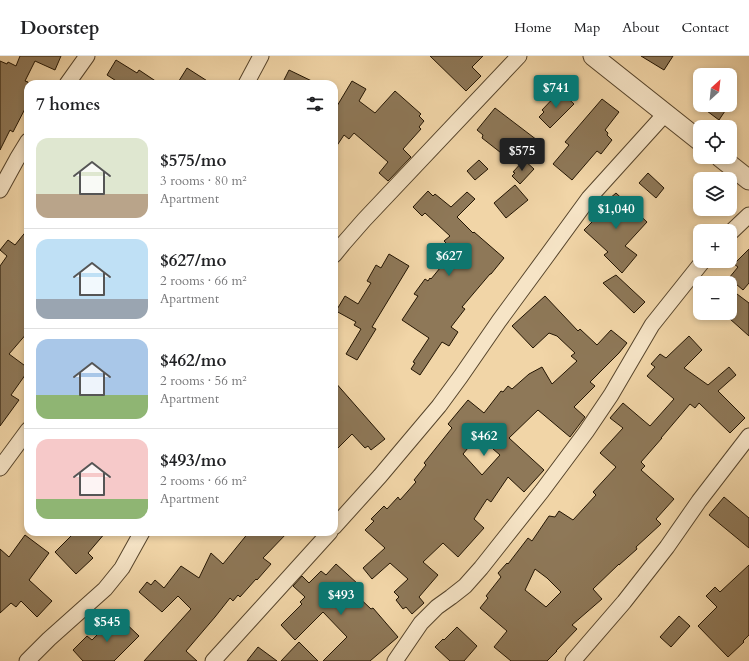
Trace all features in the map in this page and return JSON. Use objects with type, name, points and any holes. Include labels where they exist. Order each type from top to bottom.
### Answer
[{"type":"street","points":[[70,80],[87,56]]},
{"type":"street","points":[[248,80],[261,56]]},
{"type":"street","points":[[338,250],[519,56]]},
{"type":"street","points":[[593,56],[693,136]]},
{"type":"street","points":[[338,523],[380,476],[439,406],[498,321],[589,198],[665,114]]},
{"type":"street","points":[[0,190],[24,148]]},
{"type":"street","points":[[729,164],[749,180]]},
{"type":"street","points":[[737,226],[749,215]]},
{"type":"street","points":[[395,661],[421,623],[437,607],[465,586],[482,568],[542,491],[586,432],[652,326],[698,268]]},
{"type":"street","points":[[0,468],[24,435]]},
{"type":"street","points":[[572,661],[624,602],[667,547],[699,501],[749,436]]},
{"type":"street","points":[[27,661],[49,639],[105,589],[122,568],[140,536]]},
{"type":"street","points":[[213,661],[326,536]]},
{"type":"building","points":[[20,56],[61,56],[55,70],[35,61],[26,80],[24,80],[24,111],[13,132],[10,130],[0,150],[0,61],[7,64],[8,62],[16,66]]},
{"type":"building","points":[[430,56],[483,56],[472,67],[481,76],[466,91]]},
{"type":"building","points":[[641,56],[673,56],[664,70]]},
{"type":"building","points":[[116,60],[137,73],[139,70],[154,80],[115,80],[107,75]]},
{"type":"building","points":[[187,68],[206,80],[180,80]]},
{"type":"building","points":[[289,70],[310,80],[284,80]]},
{"type":"building","points":[[352,81],[366,89],[359,101],[375,113],[395,91],[421,114],[419,116],[424,121],[419,127],[421,129],[403,149],[411,157],[388,181],[379,173],[388,162],[354,133],[349,139],[344,135],[338,144],[338,104]]},
{"type":"building","points":[[560,91],[574,104],[550,128],[539,117],[544,112],[542,110]]},
{"type":"building","points":[[602,99],[619,112],[605,130],[608,133],[607,135],[612,140],[601,154],[597,151],[572,180],[553,164],[569,145],[565,142]]},
{"type":"building","points":[[495,108],[537,140],[514,163],[482,138],[483,135],[477,130]]},
{"type":"building","points":[[708,112],[724,112],[719,120]]},
{"type":"building","points":[[479,160],[488,169],[475,180],[467,171]]},
{"type":"building","points":[[524,160],[534,169],[520,184],[512,176],[515,173],[513,172]]},
{"type":"building","points":[[648,173],[664,188],[656,198],[639,183]]},
{"type":"building","points":[[515,185],[528,200],[506,218],[494,203]]},
{"type":"building","points":[[428,191],[433,196],[435,194],[451,207],[467,192],[475,199],[457,217],[473,233],[474,232],[504,258],[462,307],[465,309],[451,327],[458,332],[449,346],[442,342],[420,375],[411,369],[415,363],[413,362],[429,338],[402,320],[418,296],[414,294],[425,279],[428,281],[430,278],[431,279],[454,251],[444,241],[450,236],[425,213],[422,216],[413,207]]},
{"type":"building","points":[[616,193],[647,222],[625,246],[637,255],[622,273],[604,255],[608,252],[584,230],[603,211],[597,206],[606,196],[609,199]]},
{"type":"building","points":[[24,234],[24,337],[9,354],[24,365],[24,377],[11,395],[19,400],[0,426],[0,266],[7,256],[0,250],[8,240],[15,245]]},
{"type":"building","points":[[749,249],[749,283],[743,290],[737,285],[737,276],[731,276],[738,267],[737,261]]},
{"type":"building","points":[[389,254],[409,266],[372,327],[376,329],[357,360],[346,354],[361,329],[354,325],[356,322],[338,312],[338,308],[345,296],[358,304],[371,283],[367,281],[376,265],[381,268]]},
{"type":"building","points":[[616,275],[645,302],[634,313],[603,283]]},
{"type":"building","points":[[737,294],[749,303],[749,336],[731,320],[737,320]]},
{"type":"building","points":[[545,296],[578,331],[580,329],[597,345],[611,330],[627,343],[590,382],[595,386],[574,407],[585,417],[570,437],[538,410],[509,438],[544,470],[524,492],[508,477],[491,502],[487,499],[474,519],[484,528],[458,557],[443,543],[423,562],[438,575],[419,597],[424,603],[412,614],[406,607],[403,609],[396,600],[399,597],[394,592],[408,579],[390,563],[372,579],[363,568],[385,548],[365,530],[374,521],[371,519],[384,506],[387,509],[398,497],[400,500],[416,482],[414,480],[426,465],[424,463],[452,428],[448,424],[468,400],[484,413],[501,391],[503,392],[508,386],[512,389],[529,374],[542,367],[552,384],[577,361],[571,356],[575,353],[557,336],[549,333],[533,348],[512,326]],"holes":[[[478,436],[500,455],[482,475],[463,454]]]},
{"type":"building","points":[[689,336],[702,350],[684,368],[708,385],[729,367],[736,375],[718,391],[745,418],[730,433],[699,403],[695,408],[690,404],[641,462],[645,466],[641,470],[674,499],[656,519],[661,524],[636,547],[637,549],[593,589],[602,599],[572,625],[577,629],[547,661],[511,661],[494,647],[507,631],[480,608],[488,598],[486,596],[501,577],[498,573],[507,563],[508,564],[528,538],[532,541],[549,516],[555,517],[559,511],[573,520],[596,495],[593,492],[616,467],[600,453],[623,428],[610,418],[623,403],[650,426],[674,399],[647,376],[655,367],[651,364],[660,354],[666,358]],"holes":[[[535,569],[547,578],[561,592],[546,607],[525,590]]]},
{"type":"building","points":[[338,386],[385,439],[371,450],[368,446],[365,448],[352,434],[338,448]]},
{"type":"building","points":[[724,497],[749,518],[749,548],[709,515]]},
{"type":"building","points":[[24,536],[49,553],[29,580],[52,601],[37,617],[21,601],[16,607],[11,603],[0,613],[0,549],[9,557]]},
{"type":"building","points":[[71,536],[103,536],[88,553],[93,558],[76,574],[55,552]]},
{"type":"building","points":[[246,536],[284,536],[263,558],[271,564],[240,597],[238,595],[233,601],[230,598],[186,651],[197,661],[144,661],[191,609],[178,596],[162,612],[139,592],[147,582],[151,585],[155,580],[164,588],[181,566],[199,578],[211,553],[223,564]]},
{"type":"building","points":[[336,564],[358,584],[352,591],[371,609],[373,608],[398,637],[370,661],[323,661],[347,637],[323,612],[295,640],[281,625],[302,604],[300,602],[305,597],[293,586],[302,576],[309,583],[321,571],[326,575]]},
{"type":"building","points":[[749,565],[749,635],[743,641],[744,642],[728,657],[698,626],[717,607],[706,596],[715,587],[720,592]]},
{"type":"building","points":[[117,615],[139,636],[114,661],[83,661],[73,650],[87,636],[92,640]]},
{"type":"building","points":[[679,616],[690,626],[671,647],[660,637]]},
{"type":"building","points":[[457,627],[477,646],[464,661],[450,661],[435,647]]},
{"type":"building","points":[[299,642],[318,661],[281,661]]},
{"type":"building","points":[[258,647],[277,661],[247,661]]}]
